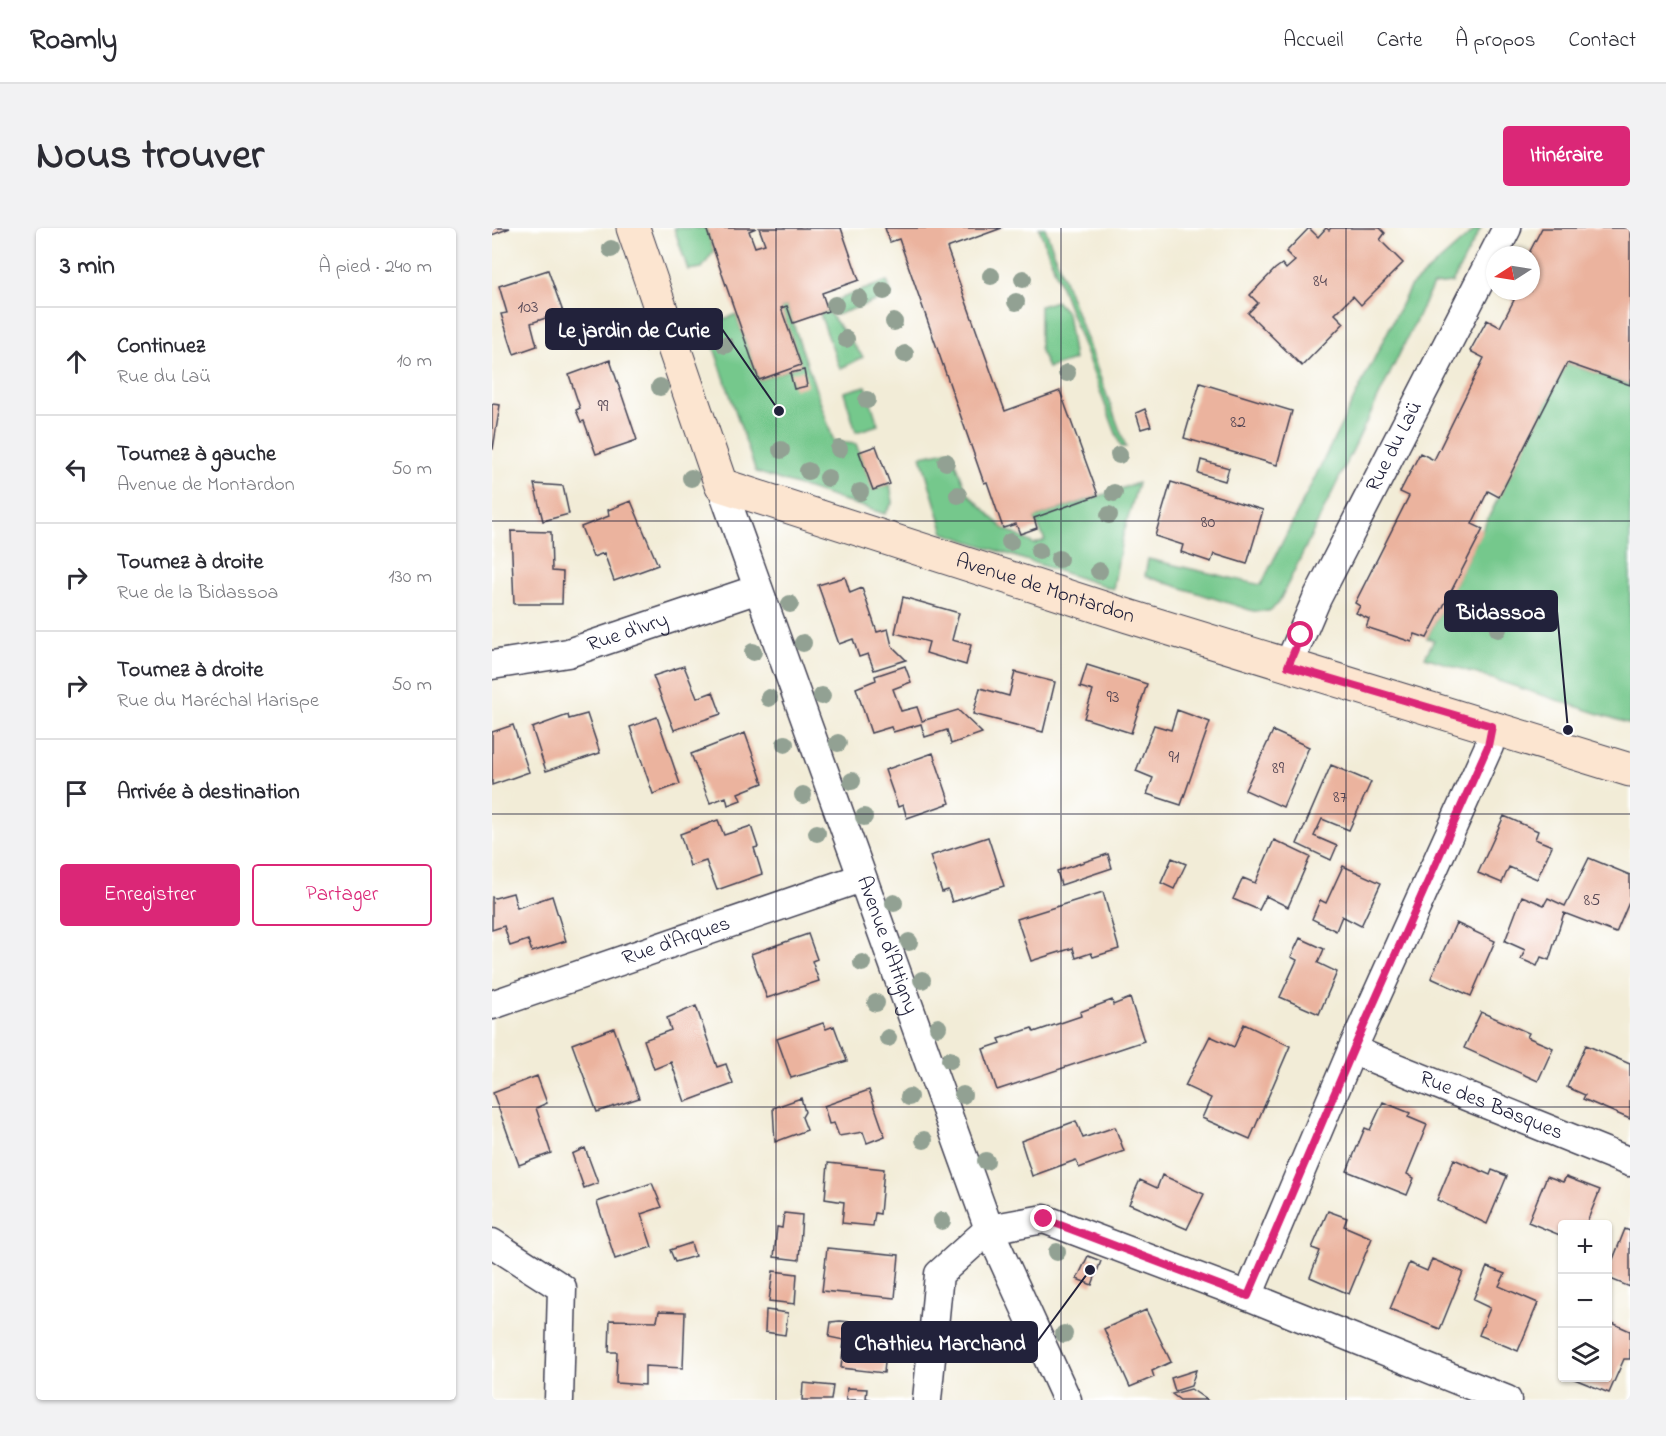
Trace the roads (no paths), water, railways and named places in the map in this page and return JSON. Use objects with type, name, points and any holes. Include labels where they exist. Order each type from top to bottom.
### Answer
[{"type":"street","points":[[633,228],[721,485]]},
{"type":"street","name":"Rue du Laü","points":[[1288,666],[1317,598],[1507,228]]},
{"type":"street","name":"Avenue d'Attigny","points":[[721,485],[989,1229],[1067,1400]]},
{"type":"street","name":"Avenue de Montardon","points":[[721,485],[1288,666],[1492,726],[1630,770]]},
{"type":"street","name":"Rue d'Ivry","points":[[492,666],[568,653],[758,589]]},
{"type":"street","points":[[1248,1296],[1353,1050],[1488,746],[1492,726]]},
{"type":"street","name":"Rue d'Arques","points":[[492,1005],[861,878]]},
{"type":"street","name":"Rue des Basques","points":[[1353,1050],[1630,1162]]},
{"type":"street","points":[[927,1400],[939,1274],[989,1229],[1044,1219],[1248,1296],[1507,1400]]},
{"type":"street","points":[[492,1243],[562,1288],[559,1400]]},
{"type":"place","name":"Le jardin de Curie","points":[[779,411]]},
{"type":"place","name":"Bidassoa","points":[[1568,730]]},
{"type":"place","name":"Chathieu Marchand","points":[[1090,1270]]}]
